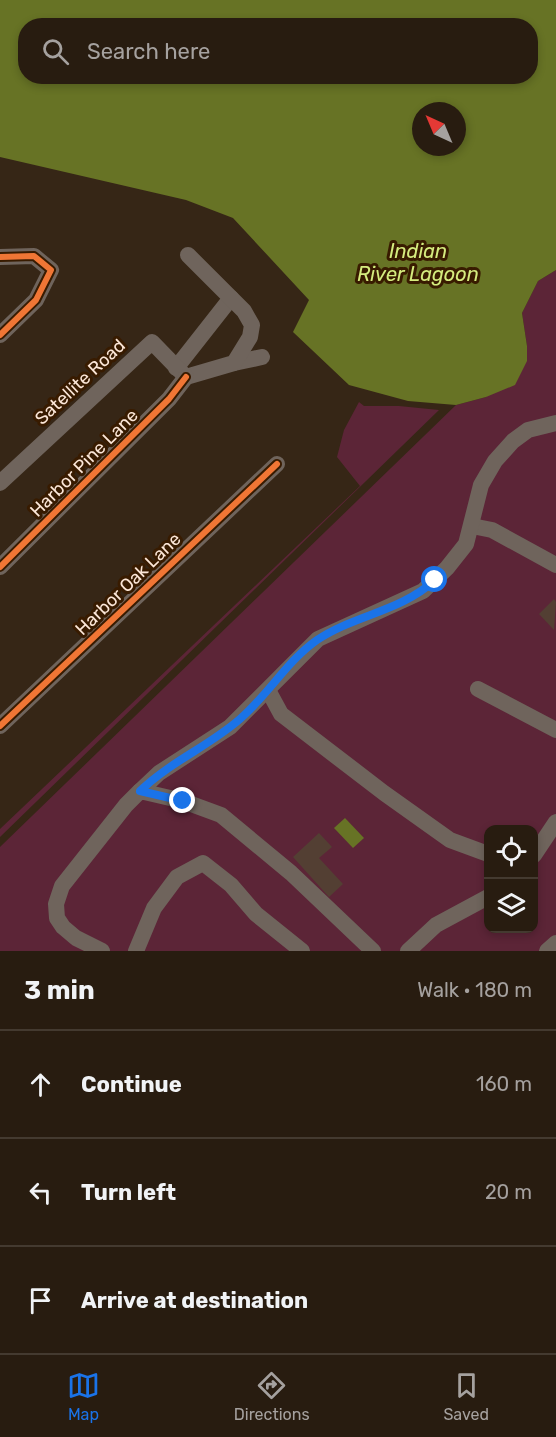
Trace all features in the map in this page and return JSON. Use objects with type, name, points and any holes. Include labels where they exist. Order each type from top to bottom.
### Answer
[{"type":"street","points":[[188,255],[231,298],[252,325],[250,337],[234,363]]},
{"type":"street","points":[[0,256],[34,256],[51,270],[36,300],[0,335]]},
{"type":"street","name":"Harbor Pine Lane","points":[[0,567],[169,399],[181,373],[231,298]]},
{"type":"street","name":"Satellite Road","points":[[0,483],[152,342],[181,373]]},
{"type":"street","points":[[181,373],[262,357]]},
{"type":"street","points":[[102,951],[76,938],[63,927],[57,918],[56,904],[62,886],[126,805],[159,773],[230,727],[268,690],[291,663],[318,639],[423,591],[457,556],[472,526],[481,485],[495,461],[513,441],[528,430],[554,423]]},
{"type":"street","name":"Harbor Oak Lane","points":[[0,726],[277,464]]},
{"type":"street","points":[[472,526],[492,530],[556,565]]},
{"type":"street","points":[[478,689],[556,730]]},
{"type":"street","points":[[268,690],[281,714],[384,793],[450,840],[484,852]]},
{"type":"street","points":[[140,791],[183,801],[221,815],[291,873],[373,951]]},
{"type":"street","points":[[538,849],[556,822]]},
{"type":"street","points":[[136,951],[154,908],[165,892],[177,877],[203,863],[231,885],[256,914],[302,951]]},
{"type":"street","points":[[408,951],[436,925],[484,900]]},
{"type":"street","points":[[547,951],[556,943]]},
{"type":"shaded area","points":[[556,270],[556,951],[0,951],[0,847],[456,405],[486,397],[527,346],[522,313],[538,281]]},
{"type":"shaded area","points":[[359,402],[364,406],[399,406],[439,410],[0,837],[0,829],[360,486],[337,457],[344,430]]},
{"type":"water","name":"Indian River Lagoon","points":[[0,0],[556,0],[556,270],[538,281],[522,313],[527,361],[515,385],[486,397],[456,405],[408,401],[349,385],[293,332],[309,300],[233,218],[186,200],[0,157]]},
{"type":"water","points":[[345,818],[364,838],[353,848],[334,828]]},
{"type":"building","points":[[554,599],[556,602],[554,630],[539,614]]},
{"type":"building","points":[[319,833],[332,847],[319,858],[343,884],[329,897],[293,857]]},
{"type":"cycle path","points":[[0,257],[34,256],[51,270],[36,300],[0,335]]},
{"type":"cycle path","points":[[0,567],[169,399],[186,377]]},
{"type":"cycle path","points":[[0,726],[277,464]]},
{"type":"route","points":[[183,801],[140,791],[159,773],[230,727],[243,716],[291,663],[318,639],[406,601],[423,591],[435,580]]}]
